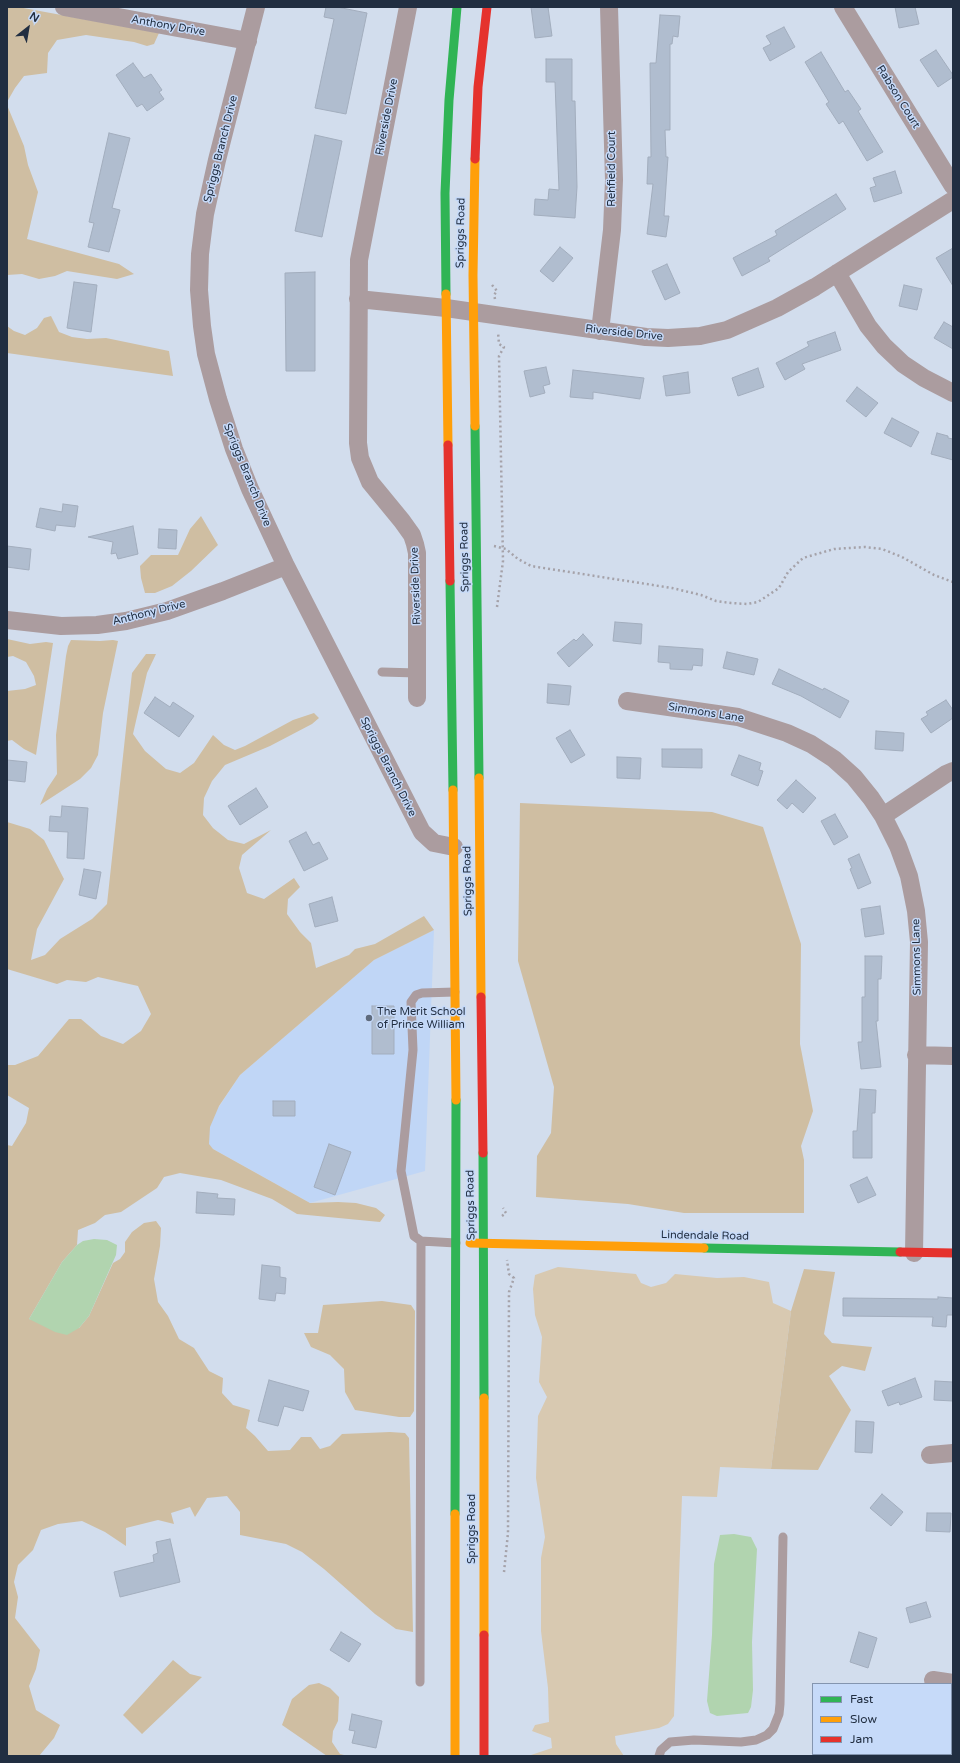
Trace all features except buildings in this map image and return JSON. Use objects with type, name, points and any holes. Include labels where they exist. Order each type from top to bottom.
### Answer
[{"type":"main road","name":"Spriggs Road","points":[[456,1756],[456,992],[445,193],[447,142],[457,7]]},
{"type":"main road","name":"Spriggs Road","points":[[484,1756],[484,1244],[473,275],[478,87],[486,7]]},
{"type":"main road","name":"Lindendale Road","points":[[456,1243],[953,1253]]},
{"type":"street","name":"Anthony Drive","points":[[64,7],[248,41]]},
{"type":"street","name":"Spriggs Branch Drive","points":[[256,7],[217,160],[205,214],[200,254],[199,290],[206,354],[234,450],[250,489],[286,566],[419,826],[427,838],[434,843],[454,847]]},
{"type":"street","name":"Riverside Drive","points":[[408,7],[359,260],[358,452],[370,482],[402,521],[412,535],[415,544],[417,553],[417,698]]},
{"type":"street","name":"Rehfield Court","points":[[600,331],[610,244],[614,180],[609,7]]},
{"type":"street","name":"Rabson Court","points":[[842,7],[953,186]]},
{"type":"street","name":"Riverside Drive","points":[[358,299],[446,308],[600,331],[668,338],[700,336],[727,330],[777,308],[837,273],[953,200]]},
{"type":"street","points":[[837,273],[868,326],[884,346],[903,364],[924,378],[953,393]]},
{"type":"street","name":"Anthony Drive","points":[[7,620],[61,626],[97,625],[126,621],[166,611],[223,591],[286,566]]},
{"type":"street","name":"Simmons Lane","points":[[627,701],[738,717],[787,733],[811,744],[834,759],[854,777],[883,816],[904,861],[916,912],[919,942],[914,1253]]},
{"type":"street","points":[[883,816],[946,774],[953,771]]},
{"type":"street","points":[[916,1055],[953,1056]]},
{"type":"street","points":[[930,1455],[953,1453]]},
{"type":"street","points":[[933,1680],[953,1683]]},
{"type":"lane","points":[[382,672],[417,673]]},
{"type":"lane","points":[[456,992],[422,993],[416,995],[411,1002],[413,1050],[401,1171],[414,1236],[421,1241],[456,1243]]},
{"type":"lane","points":[[420,1682],[421,1241]]},
{"type":"lane","points":[[659,1756],[661,1750],[670,1742],[694,1740],[731,1743],[741,1742],[756,1740],[767,1735],[773,1729],[779,1714],[780,1704],[783,1538]]},
{"type":"path","points":[[494,295],[497,291]]},
{"type":"path","points":[[496,614],[502,572],[499,356],[504,347],[499,344]]},
{"type":"path","points":[[476,541],[506,549],[518,559],[531,566],[672,588],[701,595],[716,601],[736,604],[758,602],[779,588],[788,572],[803,558],[834,549],[865,547],[882,549],[902,557],[934,575],[953,582]]},
{"type":"path","points":[[502,1204],[506,1213],[502,1216]]},
{"type":"path","points":[[503,1576],[508,1533],[509,1292],[514,1278],[509,1274]]},
{"type":"shaded area","points":[[7,7],[18,7],[159,33],[154,44],[147,46],[134,42],[86,35],[57,40],[48,53],[47,73],[24,76],[7,102]]},
{"type":"shaded area","points":[[7,105],[24,146],[28,165],[38,192],[27,239],[119,264],[134,274],[117,279],[67,271],[55,276],[39,279],[22,274],[7,275]]},
{"type":"shaded area","points":[[51,316],[59,332],[72,337],[87,339],[106,338],[169,351],[173,376],[7,353],[7,326],[14,331],[25,335],[37,328],[44,318]]},
{"type":"shaded area","points":[[201,516],[218,545],[191,571],[172,586],[155,593],[145,593],[141,578],[140,566],[151,555],[178,555],[190,529]]},
{"type":"shaded area","points":[[7,639],[30,644],[46,642],[53,643],[36,755],[24,749],[12,740],[7,741],[7,691],[25,689],[36,685],[34,676],[26,662],[13,656],[7,657]]},
{"type":"shaded area","points":[[71,640],[118,641],[103,713],[98,755],[91,768],[80,779],[40,805],[47,789],[57,774],[56,735],[66,656]]},
{"type":"shaded area","points":[[146,654],[156,654],[147,673],[133,734],[145,751],[166,769],[180,773],[194,763],[213,735],[224,745],[235,750],[293,720],[314,713],[319,718],[312,724],[270,746],[225,765],[212,781],[204,798],[203,815],[213,828],[228,840],[244,844],[271,830],[242,855],[239,868],[247,893],[264,899],[294,878],[300,887],[288,899],[287,914],[300,932],[311,943],[316,968],[349,955],[355,949],[375,944],[424,916],[434,930],[374,960],[240,1075],[219,1106],[210,1127],[209,1144],[213,1149],[310,1203],[356,1203],[376,1208],[385,1215],[380,1222],[297,1214],[272,1199],[221,1180],[180,1173],[164,1177],[157,1188],[121,1212],[105,1215],[95,1223],[78,1230],[77,1245],[62,1262],[29,1319],[79,1328],[89,1316],[113,1263],[120,1259],[125,1252],[125,1242],[132,1232],[144,1223],[156,1221],[161,1228],[160,1246],[154,1279],[158,1302],[168,1316],[179,1339],[194,1348],[209,1371],[223,1378],[222,1393],[233,1405],[250,1410],[246,1428],[268,1451],[290,1450],[301,1437],[311,1437],[320,1449],[330,1446],[342,1434],[390,1432],[405,1433],[409,1438],[413,1632],[396,1629],[375,1614],[324,1569],[302,1552],[286,1544],[240,1535],[240,1512],[227,1496],[207,1498],[195,1517],[190,1507],[171,1513],[174,1524],[158,1520],[126,1528],[126,1546],[105,1532],[82,1521],[58,1524],[41,1530],[33,1550],[18,1565],[14,1582],[18,1597],[15,1618],[40,1650],[36,1669],[29,1686],[36,1710],[60,1725],[54,1738],[39,1756],[7,1756],[7,1145],[12,1146],[26,1123],[29,1108],[7,1095],[7,1065],[15,1065],[38,1056],[69,1019],[81,1019],[101,1036],[123,1044],[141,1031],[151,1014],[138,986],[98,977],[86,982],[67,980],[57,984],[7,969],[7,822],[30,829],[44,840],[64,879],[37,929],[31,960],[45,955],[60,939],[92,919],[107,904],[132,673]]},
{"type":"shaded area","points":[[520,803],[712,812],[763,827],[801,944],[800,1044],[813,1111],[801,1146],[804,1160],[804,1213],[684,1213],[628,1204],[536,1197],[537,1156],[551,1133],[554,1087],[518,961]]},
{"type":"shaded area","name":"The Merit School of Prince William","points":[[434,930],[425,1171],[310,1203],[197,1140],[240,1075],[374,960]]},
{"type":"shaded area","points":[[94,1239],[107,1240],[117,1245],[116,1255],[89,1316],[79,1328],[67,1335],[55,1332],[29,1319],[62,1262],[77,1245],[83,1241]]},
{"type":"shaded area","points":[[558,1267],[636,1274],[641,1283],[651,1287],[666,1283],[675,1274],[717,1278],[744,1277],[769,1282],[773,1303],[791,1311],[771,1469],[720,1467],[717,1497],[682,1496],[674,1716],[668,1724],[659,1728],[615,1736],[616,1744],[624,1756],[528,1756],[552,1748],[551,1738],[532,1731],[535,1725],[549,1722],[548,1688],[541,1631],[541,1558],[545,1537],[536,1478],[538,1416],[547,1397],[539,1382],[542,1337],[535,1315],[533,1289],[535,1275]]},
{"type":"shaded area","points":[[804,1269],[835,1272],[824,1334],[832,1343],[872,1347],[865,1371],[842,1366],[829,1376],[851,1410],[818,1470],[771,1469],[791,1311]]},
{"type":"shaded area","points":[[382,1301],[411,1305],[415,1311],[414,1411],[410,1417],[399,1417],[355,1410],[345,1392],[344,1369],[330,1355],[311,1347],[304,1333],[318,1333],[323,1305]]},
{"type":"shaded area","points":[[734,1534],[751,1537],[757,1549],[752,1642],[753,1690],[751,1707],[748,1713],[717,1716],[710,1713],[707,1701],[712,1635],[714,1564],[720,1535]]},
{"type":"shaded area","points":[[173,1660],[190,1674],[202,1677],[142,1734],[123,1715]]},
{"type":"shaded area","points":[[319,1683],[330,1688],[339,1697],[338,1721],[333,1731],[332,1742],[340,1754],[348,1756],[327,1756],[282,1725],[292,1699],[309,1685]]},
{"type":"traffic: fast","points":[[446,294],[445,193],[449,100],[457,7]]},
{"type":"traffic: fast","points":[[475,426],[479,778]]},
{"type":"traffic: fast","points":[[450,581],[453,790]]},
{"type":"traffic: fast","points":[[455,1514],[456,1100]]},
{"type":"traffic: fast","points":[[483,1153],[484,1398]]},
{"type":"traffic: fast","points":[[704,1248],[900,1252]]},
{"type":"traffic: slow","points":[[475,159],[473,275],[475,426]]},
{"type":"traffic: slow","points":[[446,294],[448,445]]},
{"type":"traffic: slow","points":[[479,778],[481,997]]},
{"type":"traffic: slow","points":[[453,790],[456,1100]]},
{"type":"traffic: slow","points":[[470,1243],[704,1248]]},
{"type":"traffic: slow","points":[[484,1398],[484,1635]]},
{"type":"traffic: slow","points":[[455,1514],[455,1756]]},
{"type":"traffic: jam","points":[[475,159],[478,87],[487,7]]},
{"type":"traffic: jam","points":[[448,445],[450,581]]},
{"type":"traffic: jam","points":[[481,997],[483,1153]]},
{"type":"traffic: jam","points":[[900,1252],[953,1253]]},
{"type":"traffic: jam","points":[[484,1635],[484,1756]]},
{"type":"place","name":"The Merit School of Prince William","points":[[369,1018]]}]
